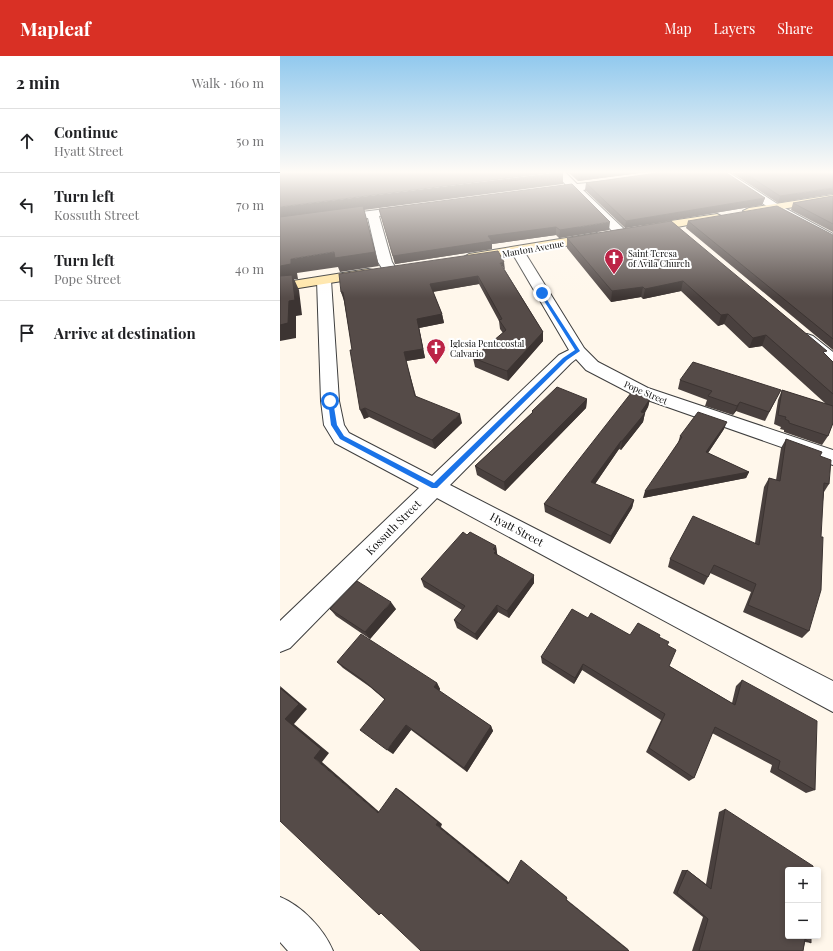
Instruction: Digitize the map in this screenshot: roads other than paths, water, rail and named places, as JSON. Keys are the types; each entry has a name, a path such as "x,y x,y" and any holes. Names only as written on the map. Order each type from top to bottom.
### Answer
{"main road":[{"name":"Manton Avenue","path":"457,260 736,214"},
{"path":"280,287 404,268"}],"street":[{"path":"280,226 373,214 386,262 390,270"},
{"path":"601,214 621,233"},
{"path":"788,214 833,239"},
{"path":"672,224 684,234"},
{"name":"Pope Street","path":"517,251 578,351 592,366 642,392 833,458"},
{"name":"Hyatt Street","path":"324,280 330,401 334,425 342,438 833,697"},
{"path":"797,331 833,361"},
{"name":"Kossuth Street","path":"280,639 434,486 565,359 578,351"},
{"path":"280,915 314,951"}],"place":[{"name":"Saint Teresa of Avila Church","path":"614,275"},
{"name":"Iglesia Pentecostal Calvario","path":"436,365"}]}
